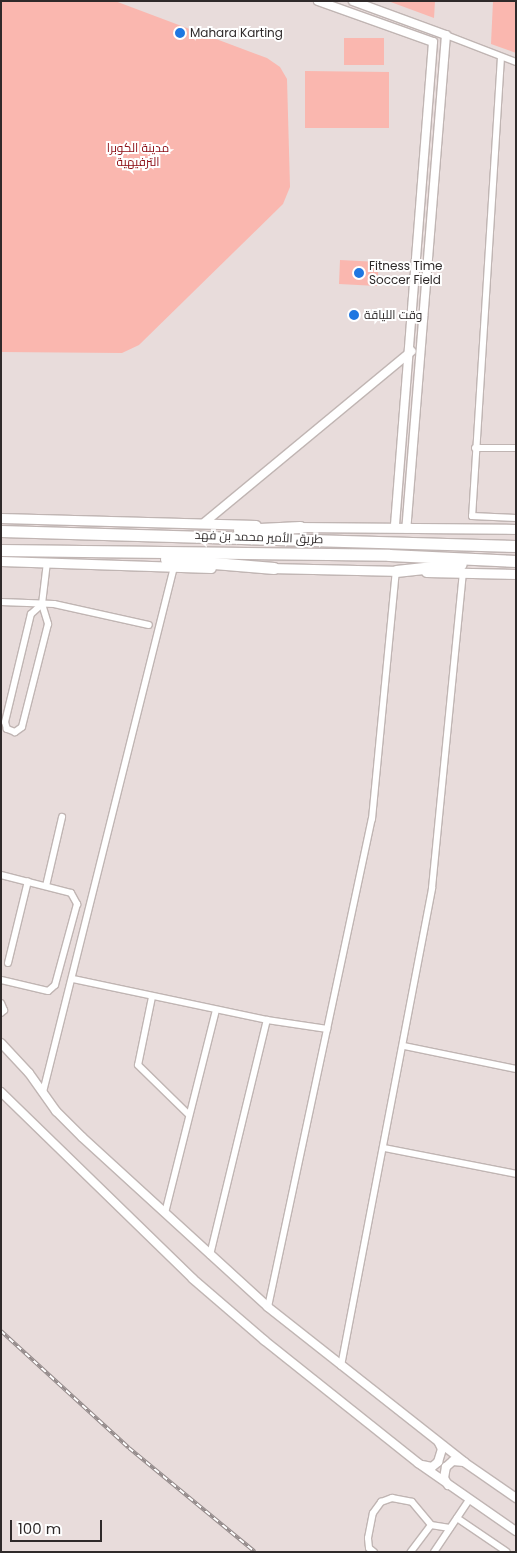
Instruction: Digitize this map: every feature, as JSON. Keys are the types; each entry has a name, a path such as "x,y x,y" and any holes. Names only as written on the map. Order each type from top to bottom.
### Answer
{"highway":[{"path":"106,533 300,527"},
{"name":"طريق الأمير محمد بن فهد","path":"1,532 106,533 516,546"},
{"name":"طريق الأمير محمد بن فهد","path":"1,550 389,555 516,561"},
{"path":"67,551 274,568"},
{"path":"396,571 516,561"}],"main road":[{"path":"1,518 205,522 300,527 516,530"},
{"path":"1,561 174,568 274,568 516,574"}],"street":[{"path":"318,1 433,42 446,35"},
{"path":"357,15 357,3 516,62"},
{"path":"406,528 446,35"},
{"path":"396,528 433,42"},
{"path":"502,57 472,516 516,518"},
{"path":"205,522 410,352 420,347"},
{"path":"475,448 516,448"},
{"path":"42,604 31,614 5,722 7,730 15,732 22,727 48,624 42,604 47,562"},
{"path":"43,1092 73,979 174,568"},
{"path":"268,1307 372,819 396,571"},
{"path":"341,1366 404,1046 432,888 463,573"},
{"path":"1,602 42,604 148,626"},
{"path":"46,886 62,817"},
{"path":"1,875 71,893 77,904 55,985 48,991 1,980"},
{"path":"8,963 28,881"},
{"path":"73,979 216,1010 327,1029"},
{"path":"152,997 138,1066 189,1115"},
{"path":"1,1003 4,1010 1,1013"},
{"path":"166,1213 216,1010"},
{"path":"210,1255 267,1020"},
{"path":"1,1043 82,1137 268,1307 464,1462 516,1498"},
{"path":"404,1046 516,1069"},
{"path":"1,1092 193,1279 418,1464 516,1531"},
{"path":"384,1148 516,1174"},
{"path":"418,1464 428,1467 438,1462 442,1449 437,1440"},
{"path":"448,1485 444,1478 446,1467 453,1461 464,1462"},
{"path":"374,1552 369,1548 369,1528 381,1502 392,1498 412,1502 431,1525 450,1528"},
{"path":"434,1552 469,1500"},
{"path":"457,1518 507,1552"},
{"path":"410,1552 431,1525"}],"green space":[{"name":"مدينة الكوبرا الترفيهية","path":"1,1 115,1 267,58 280,67 287,79 290,187 283,204 139,345 122,353 1,352"},
{"path":"388,1 435,1 434,18"},
{"path":"493,1 516,1 516,53 491,44"},
{"path":"344,38 384,38 384,65 344,65"},
{"path":"305,71 389,72 389,128 305,128"},
{"name":"Fitness Time Soccer Field","path":"340,260 379,262 377,286 339,284"}],"railway":[{"path":"1,1331 129,1448 255,1552"}],"place":[{"name":"Mahara Karting","path":"180,33"},
{"name":"Fitness Time Soccer Field","path":"359,273"},
{"name":"وقت اللياقة","path":"354,315"}]}
